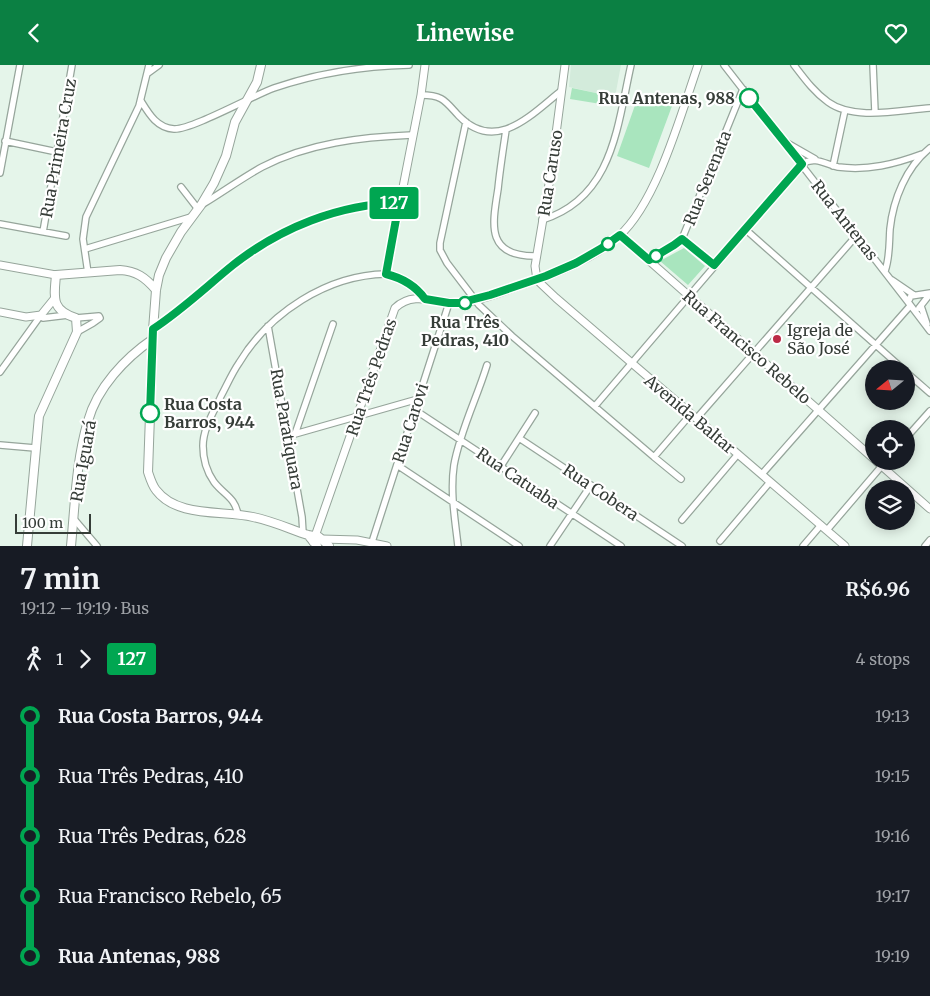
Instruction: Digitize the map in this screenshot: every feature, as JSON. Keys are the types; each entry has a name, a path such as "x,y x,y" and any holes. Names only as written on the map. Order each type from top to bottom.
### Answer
{"main road":[{"path":"261,65 257,82 235,122 221,169 166,258 156,289 148,464 152,485 166,499 186,508 253,517 305,534 317,542 329,546"},
{"path":"26,546 37,426 41,408 77,332 76,318 63,313 55,301 56,275 130,270 140,275 156,289"},
{"name":"Rua Iguará","path":"71,546 80,461 88,419 112,376 140,348 153,339"}],"street":[{"path":"0,173 4,139 20,65"},
{"name":"Rua Primeira Cruz","path":"43,232 72,65"},
{"path":"88,273 84,227 86,217 141,101 149,65"},
{"path":"148,73 159,65"},
{"path":"141,101 156,122 176,129 197,123 247,99 297,81 338,71 409,65"},
{"path":"386,274 421,95 425,65"},
{"name":"Rua Caruso","path":"537,280 535,266 551,172 565,65"},
{"path":"542,220 572,207 590,190 604,169 613,141 631,65"},
{"name":"Rua Três Pedras","path":"317,542 357,416 395,308 410,299 425,299 449,303 474,301 537,280 576,263 620,235 645,200 660,171 698,65"},
{"name":"Rua Antenas","path":"724,65 930,331"},
{"path":"794,65 829,103 845,110 857,113 930,108"},
{"path":"873,65 875,112"},
{"name":"Rua Serenata","path":"682,239 743,89"},
{"path":"421,95 442,98 466,122 486,131 506,130 519,124 561,91"},
{"path":"833,165 845,110"},
{"path":"466,122 440,243 443,257 474,301 512,336 681,479"},
{"path":"506,130 494,212 494,233 499,242 514,255 537,257"},
{"path":"181,187 199,207 263,167 300,152 352,139 412,135"},
{"path":"4,139 57,151"},
{"path":"783,141 815,159 851,168 880,167 897,163 922,154 930,148"},
{"path":"885,271 889,256 892,216 897,197 906,176 922,154"},
{"path":"595,406 802,164 815,159"},
{"path":"153,329 234,264 276,236 327,214 375,205 399,203"},
{"path":"85,249 191,217"},
{"path":"0,224 66,235"},
{"path":"745,229 893,360"},
{"name":"Rua Francisco Rebelo","path":"620,235 865,450"},
{"path":"654,457 754,352 857,235"},
{"path":"649,260 682,239 714,265"},
{"path":"0,265 56,275"},
{"path":"238,515 235,503 214,482 209,473 204,453 204,434 239,362 268,326 299,303 333,285 358,278 386,274 408,282 425,299"},
{"name":"Avenida Baltar","path":"537,280 556,299 845,546"},
{"name":"Rua Antenas","path":"892,280 916,295"},
{"path":"762,474 910,305 910,298 930,293"},
{"path":"910,305 918,309 930,293"},
{"path":"916,295 921,298 922,304"},
{"path":"0,372 30,330 55,301"},
{"path":"52,317 55,301"},
{"name":"Rua Carovi","path":"372,542 449,303"},
{"name":"Rua Antenas","path":"922,304 930,331"},
{"path":"0,312 26,317 68,315"},
{"path":"76,318 93,316 99,316 100,318 77,332"},
{"path":"26,317 30,330"},
{"path":"295,434 333,324"},
{"name":"Rua Paratiquara","path":"268,326 305,534"},
{"path":"458,546 453,502 454,464 487,365"},
{"path":"915,380 930,393"},
{"path":"288,436 418,399"},
{"name":"Rua Catuaba","path":"415,410 621,546"},
{"path":"915,428 930,411"},
{"path":"501,466 536,413"},
{"name":"Rua Cobera","path":"519,438 591,485 671,543 682,546"},
{"path":"0,445 35,449"},
{"path":"682,520 738,454"},
{"path":"397,465 519,546"},
{"path":"827,530 873,470"},
{"name":"Rua Francisco Rebelo","path":"888,470 930,509"},
{"path":"720,541 770,482"},
{"path":"550,546 591,485"},
{"path":"74,519 97,546"},
{"path":"803,546 820,525"},
{"path":"329,546 340,538"},
{"path":"317,542 340,538 387,546"},
{"path":"924,546 930,540"}],"shaded area":[{"path":"571,65 621,65 615,97 569,87"}],"green space":[{"path":"572,88 615,97 613,106 570,99"},
{"path":"639,94 672,106 649,168 617,156"},
{"path":"684,248 705,266 688,285 660,261"}],"bus line":[{"name":"127","path":"150,413 153,329 257,247 294,227 327,214 375,205 399,203 386,274 408,282 425,299 449,303 468,302 546,276 589,256 620,235 649,260 682,239 714,265 802,164 749,98"}],"place":[{"name":"Rua Antenas, 988","path":"749,98"},
{"name":"Rua Três Pedras, 410","path":"465,303"},
{"name":"Igreja de São José","path":"777,339"},
{"name":"Rua Costa Barros, 944","path":"150,413"}]}
